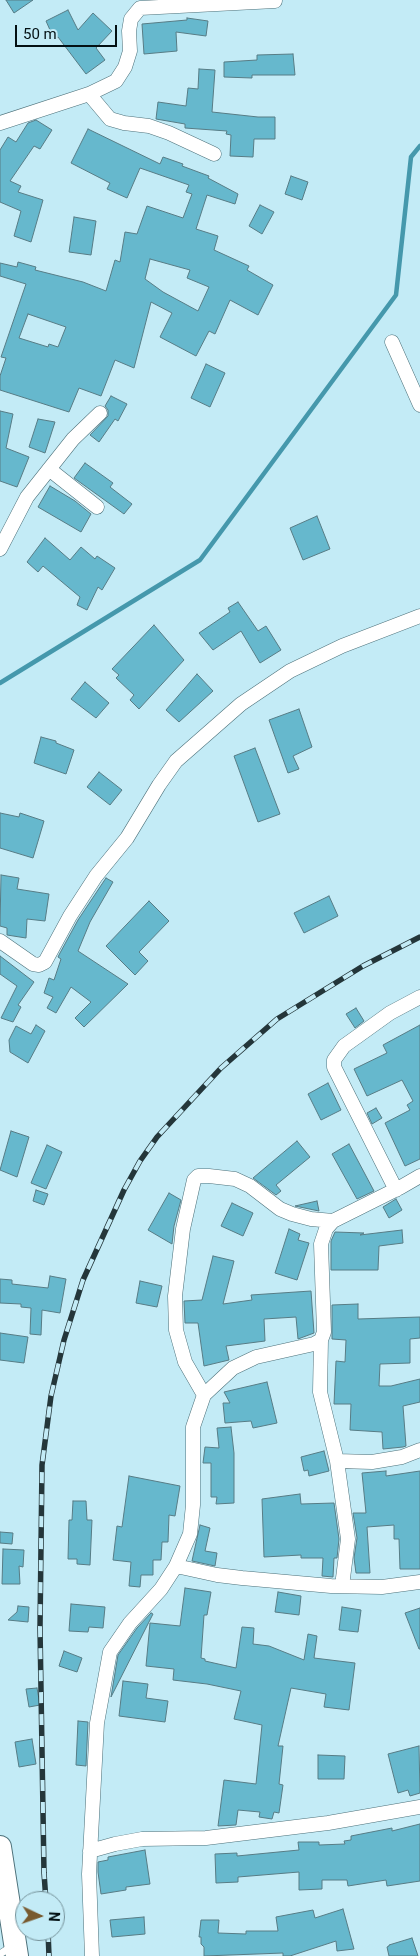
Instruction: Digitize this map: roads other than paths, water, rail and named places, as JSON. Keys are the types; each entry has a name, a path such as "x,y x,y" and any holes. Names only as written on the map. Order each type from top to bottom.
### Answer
{"highway":[{"path":"0,1847 11,1951"}],"street":[{"path":"0,123 89,94 116,81 125,68 130,52 129,31 131,19 142,4 275,1"},
{"path":"89,94 110,119 149,126 214,154"},
{"path":"392,342 420,405"},
{"path":"0,549 27,496 73,439 100,413"},
{"path":"49,469 97,506"},
{"path":"0,942 33,964 39,965 45,962 70,916 96,876 127,838 176,761 240,704 290,671 342,646 420,616"},
{"path":"396,1190 334,1067 334,1060 344,1046 390,1014 420,997"},
{"path":"204,1395 184,1362 176,1330 175,1296 183,1229 194,1180 198,1176 235,1179 250,1186 271,1203 286,1211 311,1219 333,1221"},
{"path":"342,1586 348,1539 337,1461 320,1392 321,1340 324,1332 321,1244 326,1230 333,1221 420,1176"},
{"path":"92,1956 89,1874 97,1723 110,1652 130,1623 161,1589 176,1566 190,1534 193,1505 193,1426 204,1395 233,1368 256,1357 314,1344 321,1340"},
{"path":"337,1461 372,1462 402,1457 420,1450"},
{"path":"176,1566 242,1578 342,1586 382,1587 420,1582"},
{"path":"90,1851 142,1839 206,1838 328,1823 420,1807"}],"waterway":[{"path":"0,683 200,560 396,295 411,157 420,146"}],"railway":[{"path":"45,1891 40,1628 42,1465 51,1396 64,1340 83,1280 124,1190 140,1161 157,1137 221,1068 277,1019 363,966 420,937"},
{"path":"48,1941 49,1956"}]}
